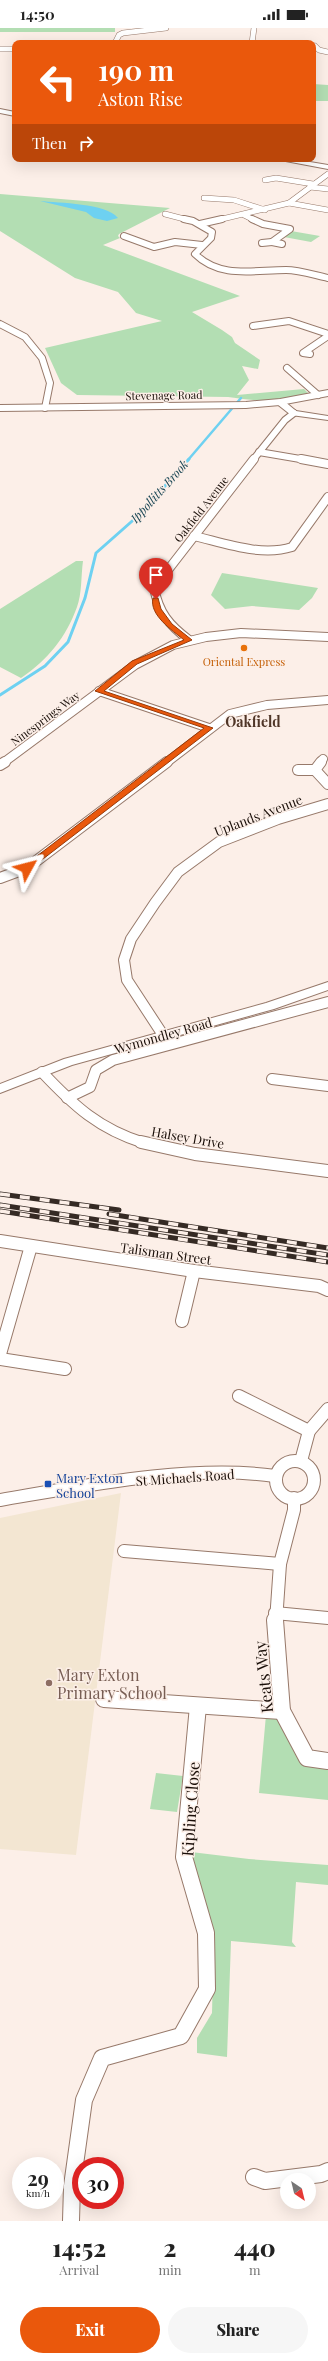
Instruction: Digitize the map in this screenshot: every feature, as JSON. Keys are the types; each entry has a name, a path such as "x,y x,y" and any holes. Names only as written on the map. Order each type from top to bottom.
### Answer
{"main road":[{"path":"0,111 12,113"},
{"path":"294,162 328,170"},
{"name":"Stevenage Road","path":"0,408 175,407 280,402 323,394"}],"street":[{"path":"116,40 119,35 123,33 166,28"},
{"path":"252,40 254,28"},
{"path":"316,47 319,50 328,52"},
{"path":"0,49 12,49"},
{"path":"200,224 266,210 289,203 328,170"},
{"path":"276,178 281,174"},
{"path":"265,180 276,178 328,189"},
{"path":"204,198 239,201 266,210"},
{"path":"289,203 328,210"},
{"path":"164,214 200,224 213,233 211,238 195,252 196,257 203,262 226,271 245,272 287,270 328,278"},
{"path":"244,215 263,224 293,227 272,242"},
{"path":"124,236 155,248 175,242 202,245"},
{"path":"262,243 272,242 282,244"},
{"path":"259,328 272,322 286,321 328,335"},
{"path":"0,324 25,337 42,358 50,383 45,408"},
{"path":"303,353 328,335"},
{"path":"296,351 310,354"},
{"path":"287,368 323,394"},
{"path":"280,402 294,413 328,418"},
{"name":"Oakfield Avenue","path":"189,640 170,625 158,610 154,588 284,420 294,413"},
{"path":"259,452 328,464"},
{"path":"194,536 271,551 287,549 292,547 328,497"},
{"name":"Ninesprings Way","path":"0,766 134,663 189,640 224,634 265,633 328,637"},
{"path":"99,691 209,728"},
{"path":"0,878 27,868 209,728 230,714 253,706 274,702 328,700"},
{"path":"315,770 323,759"},
{"path":"298,770 315,770 328,784"},
{"name":"Uplands Avenue","path":"163,1035 127,980 124,960 132,939 155,903 178,872 219,842 278,819 328,804"},
{"name":"Wymondley Road","path":"0,1089 68,1062 270,1006 328,986"},
{"name":"Wymondley Road","path":"67,1098 90,1087 96,1070 113,1060 328,1002"},
{"name":"Halsey Drive","path":"42,1072 82,1112 107,1128 125,1137 156,1148 328,1171"},
{"path":"272,1079 328,1086"},
{"name":"Talisman Street","path":"0,1241 194,1272 319,1286 328,1290"},
{"path":"0,1354 31,1246"},
{"path":"182,1321 194,1272"},
{"path":"0,1359 65,1369"},
{"path":"239,1396 309,1431"},
{"path":"301,1461 309,1431 328,1409"},
{"path":"301,1461 310,1464 318,1470 321,1476 322,1488 313,1495 294,1498 281,1492 276,1484 275,1476 279,1468 288,1463 301,1461"},
{"name":"St Michaels Road","path":"0,1500 83,1485 178,1475 256,1473 275,1476"},
{"name":"Keats Way","path":"294,1498 294,1510 280,1564 274,1612 282,1711 306,1758 328,1761"},
{"path":"124,1551 280,1564"},
{"path":"274,1612 328,1618"},
{"path":"104,1699 282,1711"},
{"name":"Kipling Close","path":"72,2221 72,2186 84,2100 102,2058 181,2036 207,1989 206,1933 184,1857 198,1706"},
{"path":"254,2177 265,2181 321,2174 328,2171"}],"shaded area":[{"name":"Mary Exton Primary School","path":"121,1493 76,1855 0,1849 0,1518"}],"green space":[{"path":"0,28 115,28 115,32 0,32"},
{"path":"316,84 328,85 328,101 316,101"},
{"path":"0,194 170,208 119,234 118,236 120,238 103,245 240,296 192,312 232,337 235,343 260,360 258,369 242,366 249,380 237,395 304,389 308,393 300,397 290,399 268,401 228,397 77,395 61,383 45,348 162,321 136,313 118,292 75,278 0,231"},
{"path":"291,231 320,236 311,242 284,237"},
{"path":"76,561 83,561 80,596 73,618 62,638 40,664 21,678 0,667 0,609"},
{"path":"222,573 318,588 312,598 299,610 252,606 225,609 211,595"},
{"path":"266,1715 275,1716 301,1763 328,1767 328,1800 259,1793"},
{"path":"156,1773 183,1776 177,1812 150,1809"},
{"path":"191,1852 249,1859 328,1865 328,1885 296,1882 292,1942 296,1947 231,1941 227,2057 197,2053 197,2038 212,2013 214,1932"}],"water":[{"path":"40,201 70,203 103,209 112,213 118,218 107,221 94,218 86,212"}],"waterway":[{"name":"Ippollitts Brook","path":"188,460 241,398"},
{"name":"Ippollitts Brook","path":"0,695 45,666 68,642 85,598 96,553 139,515 189,459"}],"railway":[{"path":"0,1194 119,1210"},
{"path":"0,1205 328,1255"},
{"path":"0,1211 328,1262"},
{"path":"109,1214 328,1248"}],"place":[{"name":"Oriental Express","path":"244,648"},
{"name":"Mary Exton School","path":"48,1484"},
{"name":"Mary Exton Primary School","path":"49,1683"}],"district":[{"name":"Oakfield","path":"253,721"}],"route":[{"path":"27,868 209,728 103,694 99,691 134,663 160,650 189,640 170,625 158,610 156,599"}]}
